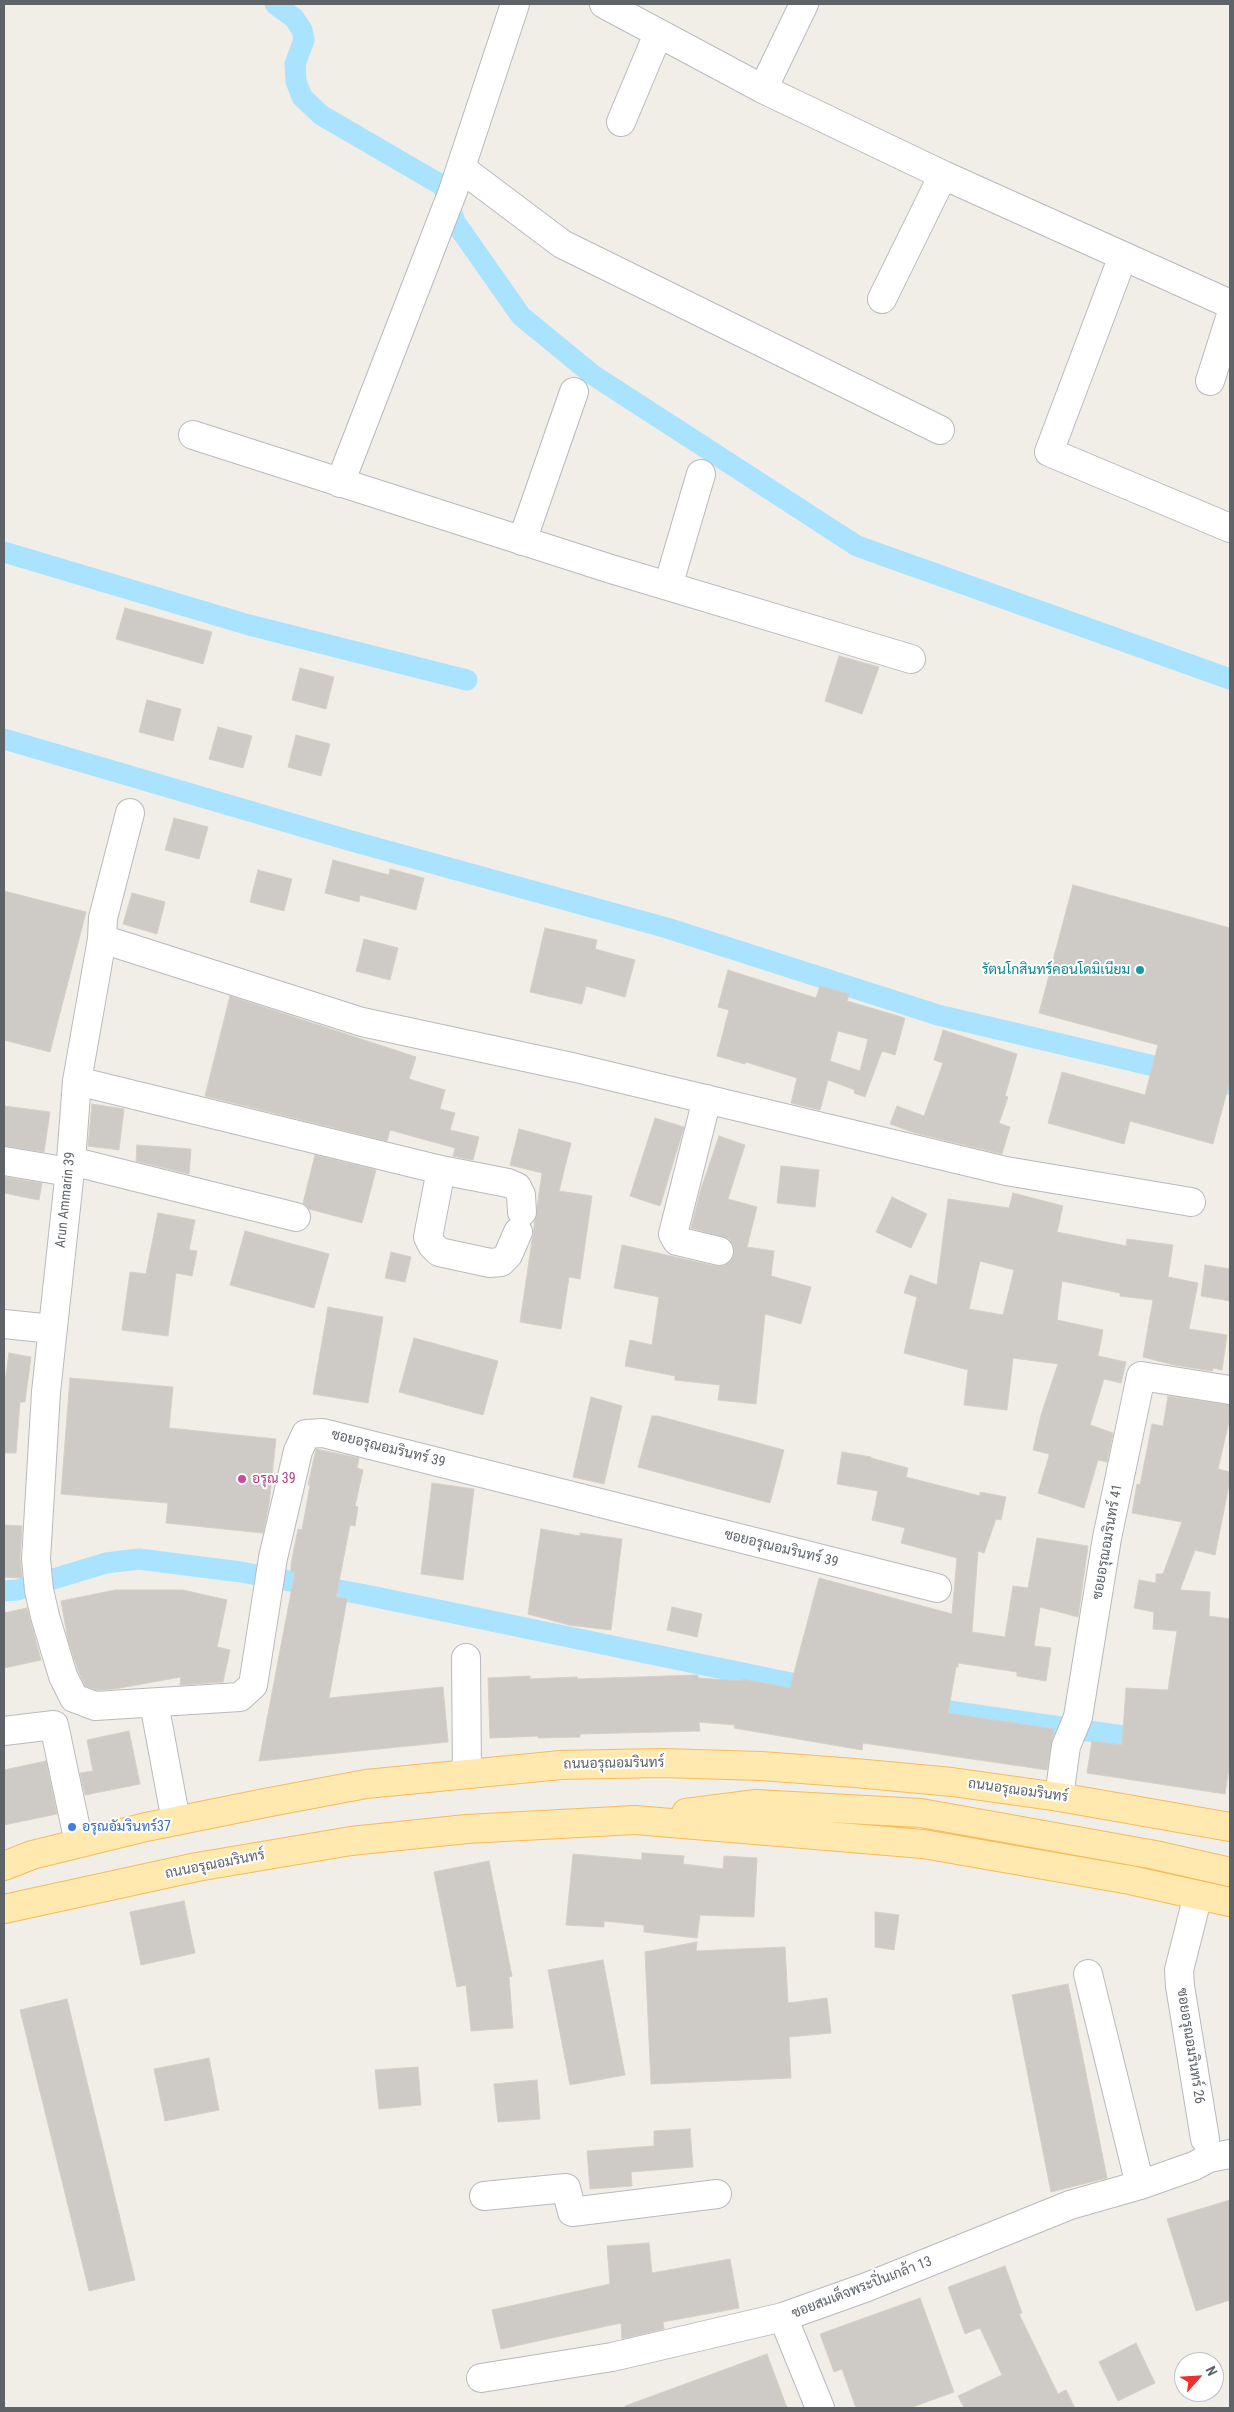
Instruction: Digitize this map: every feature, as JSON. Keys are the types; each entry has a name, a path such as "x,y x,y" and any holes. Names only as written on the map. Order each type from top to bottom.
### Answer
{"main road":[{"name":"ถนนอรุณอมรินทร์","path":"4,1866 32,1855 176,1821 366,1784 467,1772 570,1764 662,1763 761,1766 952,1782 1059,1797 1230,1827"},
{"path":"635,1820 756,1804 920,1813 1155,1855 1230,1872"},
{"name":"ถนนอรุณอมรินทร์","path":"4,1909 197,1867 351,1841 467,1829 635,1820 923,1844 1130,1880 1230,1902"},
{"path":"4,1860 32,1855"},
{"path":"4,1923 91,1890"}],"street":[{"path":"340,482 457,179 514,4"},
{"path":"604,4 763,89 943,175 1230,304"},
{"path":"763,89 804,4"},
{"path":"621,122 658,34"},
{"path":"882,299 943,175"},
{"path":"457,179 562,244 940,430"},
{"path":"1123,256 1049,452 1230,528"},
{"path":"1210,381 1230,318"},
{"path":"522,541 574,392"},
{"path":"193,435 522,541 911,659"},
{"path":"668,586 701,474"},
{"name":"Arun Ammarin 39","path":"130,813 103,918 102,939 77,1082 46,1392 36,1559 39,1590 63,1676 74,1698 95,1706 154,1703"},
{"path":"102,939 362,1022 707,1099 1006,1171 1191,1202"},
{"path":"77,1082 441,1170 508,1183 516,1187 521,1195 520,1222 508,1255 501,1262 490,1263 439,1252 432,1246 428,1237 441,1170"},
{"path":"707,1099 674,1234 677,1241 719,1251"},
{"path":"4,1161 70,1166 296,1217"},
{"path":"4,1324 52,1329"},
{"name":"ซอยอรุณอมรินทร์ 41","path":"1059,1797 1066,1746 1073,1727 1107,1538 1141,1376 1230,1390"},
{"name":"ซอยอรุณอมรินทร์ 39","path":"154,1703 240,1697 253,1685 273,1558 298,1451 306,1434 323,1433 937,1588"},
{"path":"466,1658 467,1772"},
{"path":"154,1703 176,1821"},
{"path":"4,1731 54,1725 79,1843"},
{"name":"ซอยอรุณอมรินทร์ 26","path":"1198,1895 1180,1970 1180,1986 1205,2139"},
{"path":"1088,1974 1140,2185"},
{"name":"ซอยสมเด็จพระปิ่นเกล้า 13","path":"481,2378 612,2358 783,2318 867,2287 1070,2206 1140,2185 1194,2166 1209,2158 1230,2154"},
{"path":"484,2196 566,2188 572,2212 717,2194"},
{"path":"783,2318 820,2408"}],"building":[{"path":"125,608 212,632 203,664 116,639"},
{"path":"839,656 879,667 862,714 825,701"},
{"path":"300,668 334,677 326,709 292,700"},
{"path":"147,700 181,709 173,741 139,732"},
{"path":"218,727 252,736 243,768 209,759"},
{"path":"296,735 330,744 321,776 288,767"},
{"path":"174,818 208,827 199,859 165,850"},
{"path":"333,860 389,875 390,869 424,878 416,910 360,895 359,902 325,893"},
{"path":"258,870 292,879 284,911 250,902"},
{"name":"รัตนโกสินทร์คอนโดมิเนียม","path":"1073,885 1230,928 1230,1080 1213,1144 1130,1121 1124,1144 1048,1123 1062,1072 1145,1095 1158,1045 1039,1013"},
{"path":"4,891 86,912 50,1052 4,1040"},
{"path":"132,893 165,902 157,934 123,924"},
{"path":"545,928 597,940 595,949 635,960 625,997 586,986 582,1004 530,992"},
{"path":"364,939 398,948 390,980 356,971"},
{"path":"728,970 816,998 820,986 849,994 847,1001 905,1018 895,1055 882,1051 865,1097 854,1093 855,1090 828,1080 820,1110 791,1103 797,1078 746,1062 745,1064 717,1056 729,1010 718,1007","holes":["838,1031 868,1039 860,1071 830,1061"]},
{"path":"230,996 416,1057 409,1079 445,1090 440,1109 455,1113 450,1130 479,1137 473,1160 453,1156 455,1148 390,1130 387,1141 205,1096"},
{"path":"943,1030 1017,1054 1005,1096 1008,1097 999,1123 1010,1127 1002,1154 915,1133 890,1124 897,1106 924,1116 943,1063 934,1060"},
{"path":"92,1104 124,1109 119,1150 88,1146"},
{"path":"4,1106 50,1112 44,1152 4,1146"},
{"path":"655,1118 684,1127 660,1206 630,1196"},
{"path":"519,1129 571,1143 559,1191 592,1196 580,1279 569,1277 561,1329 520,1322 542,1173 510,1165"},
{"path":"719,1136 745,1145 728,1199 757,1207 747,1247 774,1251 771,1276 811,1287 801,1324 765,1314 756,1404 718,1400 720,1385 675,1380 675,1376 625,1366 630,1340 652,1345 659,1297 614,1288 622,1245 715,1266 724,1266 731,1261 734,1247 729,1239 691,1228 700,1192"},
{"path":"137,1145 191,1149 189,1174 136,1161"},
{"path":"315,1155 376,1170 362,1223 309,1209 303,1203"},
{"path":"781,1166 819,1170 815,1207 777,1203"},
{"path":"4,1177 42,1183 39,1200 4,1193"},
{"path":"1013,1193 1063,1206 1057,1232 1126,1246 1127,1239 1173,1245 1168,1277 1198,1283 1189,1329 1227,1335 1222,1370 1213,1368 1212,1371 1174,1365 1143,1357 1153,1300 1120,1296 1120,1293 1062,1281 1057,1320 1103,1330 1098,1356 1126,1362 1121,1383 1104,1379 1090,1425 1113,1433 1107,1462 1098,1460 1084,1508 1038,1493 1049,1454 1033,1450 1041,1415 1058,1364 1013,1358 1007,1410 964,1405 968,1370 904,1353 917,1297 904,1293 910,1275 937,1285 948,1199 1009,1208","holes":["980,1261 1014,1270 1003,1315 969,1309"]},
{"path":"892,1197 927,1214 911,1248 876,1232"},
{"path":"158,1213 195,1220 189,1250 197,1251 192,1276 176,1273 168,1336 122,1330 130,1272 146,1274"},
{"path":"245,1231 329,1254 314,1308 230,1285"},
{"path":"391,1252 411,1257 405,1282 385,1278"},
{"path":"1205,1265 1230,1269 1230,1301 1201,1296"},
{"path":"328,1307 383,1317 368,1403 313,1394"},
{"path":"414,1338 498,1361 483,1415 399,1392"},
{"path":"9,1353 31,1357 25,1402 20,1402 16,1453 4,1453 4,1388"},
{"path":"70,1378 173,1387 169,1428 276,1439 269,1504 263,1533 166,1523 168,1503 61,1494"},
{"path":"1168,1396 1230,1405 1230,1417 1218,1469 1230,1472 1230,1480 1215,1555 1195,1550 1180,1590 1210,1592 1209,1616 1230,1619 1230,1762 1225,1794 1087,1773 1092,1741 1122,1745 1126,1688 1168,1690 1177,1631 1153,1629 1154,1612 1134,1608 1139,1580 1156,1583 1156,1574 1163,1574 1182,1522 1132,1513 1137,1484 1140,1485 1152,1424 1163,1426"},
{"path":"591,1397 622,1406 604,1484 573,1477"},
{"path":"652,1416 784,1450 770,1503 638,1467"},
{"path":"316,1449 359,1458 357,1468 363,1470 355,1506 358,1507 355,1526 350,1525 336,1597 347,1599 329,1698 443,1687 448,1742 259,1761 295,1572 291,1571 291,1564 298,1529 302,1530 310,1485 308,1485"},
{"path":"842,1452 871,1457 908,1468 906,1477 980,1496 980,1492 1006,1497 1001,1520 996,1519 984,1553 978,1551 972,1632 1005,1637 1013,1586 1028,1588 1037,1538 1088,1546 1078,1617 1040,1607 1034,1646 1051,1648 1046,1681 1017,1676 1017,1672 958,1663 958,1667 956,1667 948,1713 1054,1729 1047,1770 863,1743 862,1750 734,1728 735,1725 699,1722 700,1731 580,1734 580,1737 490,1738 488,1678 530,1676 530,1679 577,1677 577,1679 698,1675 698,1678 742,1681 742,1679 790,1688 819,1578 952,1614 957,1558 901,1543 905,1528 872,1520 878,1491 837,1484"},
{"path":"432,1483 474,1489 463,1580 421,1574"},
{"path":"4,1525 22,1526 20,1558 22,1578 4,1577"},
{"path":"541,1529 580,1536 580,1533 622,1539 611,1630 569,1625 528,1614"},
{"path":"115,1590 183,1590 227,1600 217,1647 230,1650 223,1682 180,1685 181,1677 114,1689 97,1690 85,1686 68,1640 61,1601"},
{"path":"672,1607 702,1614 697,1637 667,1630"},
{"path":"27,1608 41,1660 4,1668 4,1613"},
{"path":"129,1731 140,1784 85,1795 80,1773 93,1771 87,1740"},
{"path":"46,1761 57,1814 4,1825 4,1770"},
{"path":"642,1853 684,1856 683,1864 723,1869 724,1856 757,1858 754,1917 700,1915 697,1938 644,1932 644,1925 604,1921 604,1927 566,1925 573,1854 642,1860"},
{"path":"489,1861 512,1976 509,1977 513,2028 471,2031 466,1985 457,1987 434,1872"},
{"path":"184,1901 195,1953 141,1965 130,1912"},
{"path":"875,1912 899,1915 894,1950 875,1947"},
{"path":"697,1942 696,1951 785,1947 788,2003 827,1998 831,2033 789,2037 791,2078 651,2084 645,1952"},
{"path":"603,1960 625,2075 570,2085 548,1970"},
{"path":"1068,1984 1107,2178 1051,2192 1012,1995"},
{"path":"67,1999 135,2280 89,2291 20,2010"},
{"path":"209,2058 219,2110 165,2121 154,2069"},
{"path":"418,2067 421,2105 379,2109 375,2070"},
{"path":"537,2080 540,2119 498,2122 494,2084"},
{"path":"690,2129 693,2167 631,2172 632,2186 590,2189 587,2151 654,2146 654,2131"},
{"path":"1230,2200 1230,2300 1196,2311 1167,2219"},
{"path":"649,2243 652,2273 730,2259 739,2308 663,2322 664,2329 622,2339 621,2323 501,2349 492,2310 610,2284 607,2246"},
{"path":"1005,2266 1022,2313 1019,2314 1058,2394 1066,2390 1075,2408 964,2408 958,2396 1002,2375 980,2328 965,2334 948,2287"},
{"path":"920,2298 954,2392 910,2408 856,2408 842,2369 834,2372 820,2334"},
{"path":"1136,2343 1155,2383 1118,2401 1099,2362"},
{"path":"767,2354 787,2408 625,2408 625,2406"}],"waterway":[{"path":"275,4 294,18 302,30 304,40 295,64 296,81 302,97 321,115 443,186 455,222 521,316 593,375 857,546 1230,679"},
{"path":"4,552 249,625 467,680"},
{"path":"4,739 348,840 667,928 938,1015 1230,1084"},
{"path":"4,1591 17,1590 106,1563 139,1559 241,1572 366,1595 820,1689"},
{"path":"921,1707 1151,1740"}],"place":[{"name":"รัตนโกสินทร์คอนโดมิเนียม","path":"1140,970"},
{"name":"อรุณ 39","path":"242,1479"},
{"name":"อรุณอัมรินทร์37","path":"72,1827"}]}
